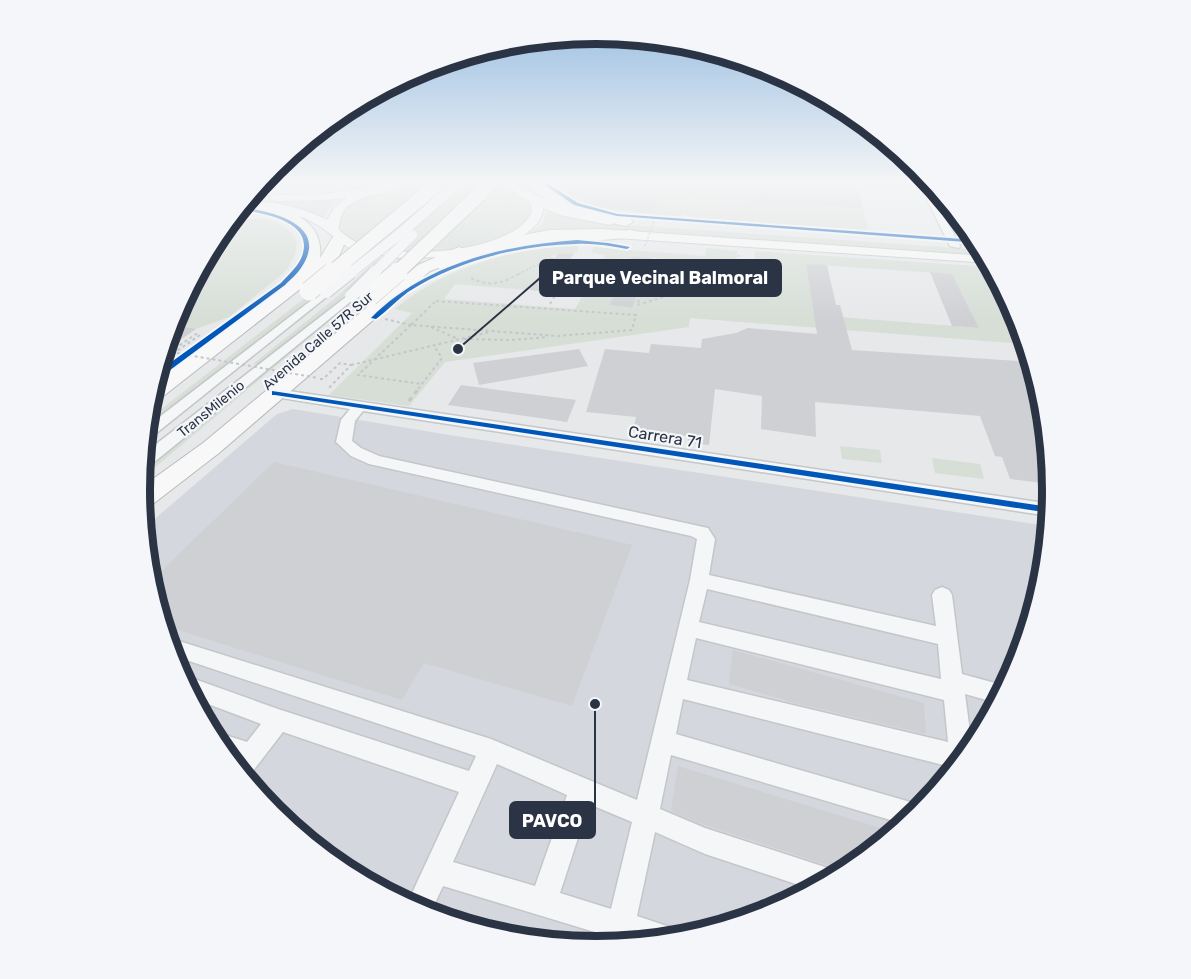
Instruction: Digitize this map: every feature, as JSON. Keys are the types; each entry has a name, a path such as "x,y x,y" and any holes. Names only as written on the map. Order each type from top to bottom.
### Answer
{"highway":[{"path":"306,229 309,231 314,247 310,265 310,289"},
{"path":"157,405 310,289 383,229"},
{"name":"Avenida Calle 57R Sur","path":"149,485 372,308 445,229"},
{"path":"401,286 448,265 498,250 605,229"},
{"path":"162,388 310,289 331,256 336,235"},
{"path":"149,494 188,466 401,286 431,264 459,252"}],"main road":[{"path":"327,229 354,246 375,252 401,255 459,252 498,243 593,229"},
{"path":"334,229 336,235"},
{"path":"498,243 523,229"},
{"path":"675,229 977,259"},
{"path":"698,229 969,247"}],"street":[{"name":"TransMilenio","path":"154,427 310,289 406,229"},
{"name":"TransMilenio","path":"150,458 372,308 432,229"},
{"path":"946,229 955,246"},
{"name":"Carrera 71","path":"275,393 1041,509"},
{"path":"359,406 348,420 344,442 356,452 375,460 702,533 706,539 699,580 621,926"},
{"path":"699,580 945,637"},
{"path":"942,595 945,637 960,745"},
{"path":"688,628 952,687 993,693"},
{"path":"179,648 491,750 705,841 816,877"},
{"path":"675,687 953,756"},
{"path":"197,690 278,720 476,786"},
{"path":"245,763 278,720"},
{"path":"663,741 904,812"},
{"path":"422,901 491,750"},
{"path":"543,902 582,788"},
{"path":"435,870 645,933"}],"path":[{"path":"645,246 651,229"},
{"path":"549,304 576,260 597,263 588,279 566,277"},
{"path":"471,278 485,283 505,282 514,279 530,266 546,264"},
{"path":"566,266 572,266"},
{"path":"651,269 738,275 648,301 637,304 651,269"},
{"path":"422,384 358,375 436,301 636,315 632,330 512,340 459,339 427,326"},
{"path":"372,308 411,325 558,336"},
{"path":"174,353 323,379 340,363 351,364 495,331"},
{"path":"170,358 200,335 196,334 172,351"},
{"path":"168,363 210,338"},
{"path":"404,407 442,358 434,345"},
{"path":"317,400 351,364"}],"shaded area":[{"path":"234,229 286,229 292,233 297,242 295,255 286,271 229,317 196,329 173,346 195,292 209,266"},
{"path":"341,229 515,229 489,241 464,247 408,252 381,249 360,243 343,233"},
{"path":"536,229 683,229 971,249 974,255 598,229 530,233"},
{"path":"820,229 868,229 869,232"},
{"path":"579,246 577,252 552,255 528,290 455,284 444,299 575,309 605,255 591,253 594,247 705,256 707,248 737,251 736,265 632,256 630,259 622,258 621,262 629,262 609,305 631,308 648,267 754,276 755,251 982,266 996,292 1017,343 690,318 689,327 445,362 409,406 329,395 412,313 395,309 414,295 455,272 498,257 521,252","holes":["806,264 952,274 979,328 814,315"]},
{"path":"363,253 368,254 154,424 156,413"},
{"path":"379,257 384,258 344,296 259,365 253,364 338,296"},
{"path":"398,259 403,259 150,472 150,467"},
{"path":"293,409 1040,525 1033,577 1008,660 996,687 966,737 931,784 911,805 890,825 843,860 793,890 766,902 683,927 625,935 596,936 566,935 508,927 452,912 398,890 372,876 324,843 301,825 260,784 225,737 195,687 173,633 165,605 158,577 150,523 277,414"},
{"path":"840,446 880,450 882,463 842,459"},
{"path":"932,458 980,464 984,479 935,473"}],"building":[{"path":"574,253 551,292 529,290 550,257 555,258 557,254"},
{"path":"632,256 652,258 632,308 609,305"},
{"path":"806,264 827,265 836,305 840,305 852,350 1022,361 1038,431 1042,483 1010,479 1002,457 995,456 980,416 815,402 816,437 761,429 762,396 715,389 709,445 688,443 688,436 633,431 636,417 586,412 605,349 649,353 651,344 701,348 702,339 736,333 748,328 817,334"},
{"path":"930,272 952,274 979,328 952,326"},
{"path":"180,326 196,329 174,344"},
{"path":"579,349 588,366 479,385 473,363"},
{"path":"461,385 576,400 567,422 448,405"},
{"path":"274,462 632,545 572,706 424,663 402,700 172,628 158,575"},
{"path":"733,650 924,703 926,734 799,704 729,684"},
{"path":"678,766 885,829 832,867 699,823 671,811"}],"cycle path":[{"path":"167,369 283,284 299,267 306,252 306,240 298,229"},
{"path":"800,229 965,241"},
{"path":"374,318 406,291 425,280 488,256 555,243 596,243 627,247"},
{"path":"275,393 1041,509"}],"place":[{"name":"Parque Vecinal Balmoral","path":"458,349"},
{"name":"PAVCO","path":"595,704"}]}
